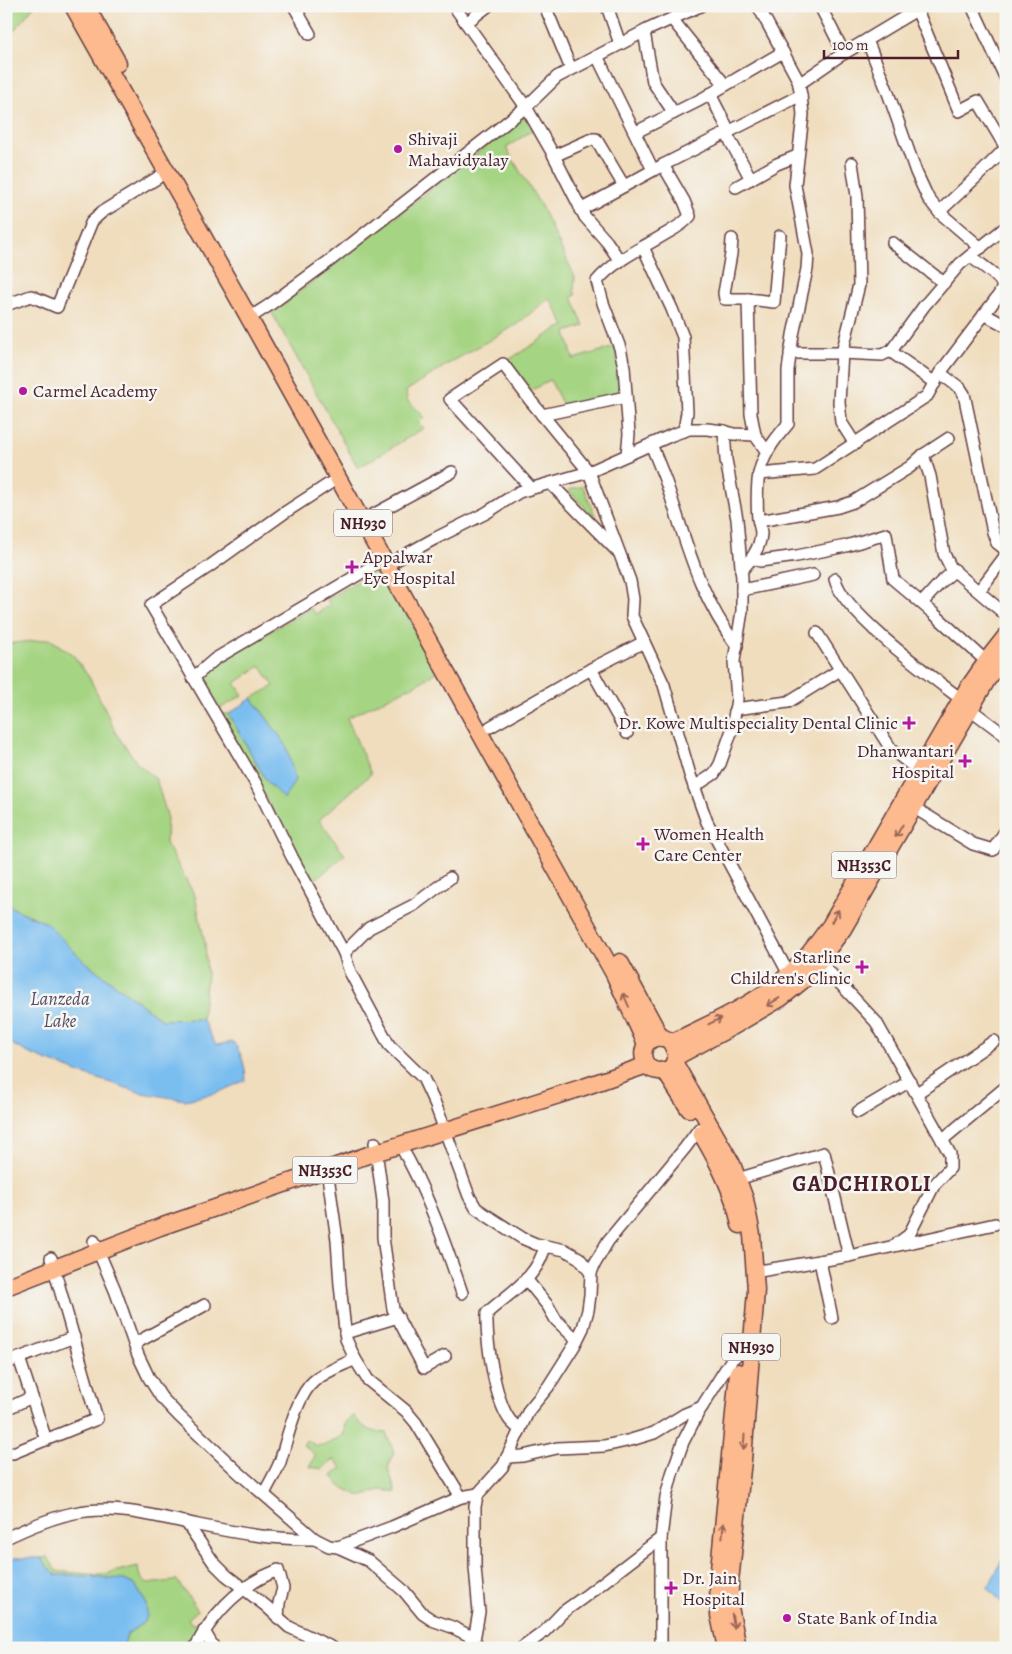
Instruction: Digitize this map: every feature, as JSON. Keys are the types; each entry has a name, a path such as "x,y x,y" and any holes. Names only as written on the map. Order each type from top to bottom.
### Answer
{"highway":[{"name":"NH930","path":"73,6 167,172 371,516 390,560 614,974 645,1055"},
{"name":"NH930","path":"86,6 253,315 338,478 390,560 490,727 669,1054 732,1164 732,1181 744,1249 746,1353 743,1460 730,1582 730,1607 738,1648"},
{"name":"NH353C","path":"669,1054 776,986 807,977 843,929 913,807 986,661 1006,636"},
{"name":"NH353C","path":"792,981 830,926 919,771 966,704 1006,654"},
{"path":"656,1038 669,1054 657,1071 645,1055 656,1038"},
{"name":"NH930","path":"669,1054 699,1129 745,1199 752,1235 756,1290 746,1353 718,1580 719,1616 726,1648"},
{"name":"NH353C","path":"6,1287 52,1263 183,1208 444,1126 581,1088 645,1055"},
{"name":"NH353C","path":"96,1246 327,1169 376,1148 400,1145 444,1126"},
{"name":"NH353C","path":"6,1275 52,1263"}],"street":[{"path":"294,6 310,34"},
{"path":"454,6 526,107 554,156 580,210 620,261"},
{"path":"466,22 488,6"},
{"path":"545,6 571,69"},
{"path":"607,6 620,44"},
{"path":"253,315 332,259 526,107 557,77 644,32 675,13 700,6"},
{"path":"742,571 752,558 761,534 759,521 759,474 767,452 788,424 788,370 790,353 807,269 808,254 795,185 803,115 800,89 758,6"},
{"path":"820,6 844,53"},
{"path":"972,6 1006,79"},
{"path":"580,210 727,132 800,89 844,53 920,8 959,110 978,101 1006,148 939,212"},
{"path":"675,13 725,85"},
{"path":"644,32 653,82 674,113"},
{"path":"867,40 916,172 928,198 939,212 981,248"},
{"path":"636,132 710,94 782,52"},
{"path":"597,56 636,132 658,168 684,200 690,216 686,221 620,261 597,281 620,348 624,367 629,434 627,454"},
{"path":"710,94 751,179"},
{"path":"554,156 592,139 596,139 624,186"},
{"path":"736,188 777,164 797,156"},
{"path":"852,163 857,196 858,285 842,353 839,402 841,422 855,444"},
{"path":"6,305 31,296 57,306 92,221 102,212 167,172"},
{"path":"790,353 882,355 891,351 960,264 1006,226"},
{"path":"732,239 724,293 726,299 774,302 780,236"},
{"path":"893,243 944,283"},
{"path":"643,247 683,337 687,412 684,431"},
{"path":"759,474 815,469 927,396 1003,287 996,277 970,256"},
{"path":"748,299 751,414 755,435 767,452"},
{"path":"984,314 1006,326"},
{"path":"891,351 938,378 960,388 964,394 992,532 997,543 1006,550"},
{"path":"531,488 450,398 503,364 589,472 630,581 632,616 664,685 694,787 707,822 792,981"},
{"path":"542,415 626,397"},
{"path":"193,678 215,659 390,560 486,513 519,492 589,472 627,454 689,429 707,429 733,434 755,435"},
{"path":"694,787 714,774 720,764 732,730 737,699 734,661 742,611 742,571 737,519 726,460 724,431"},
{"path":"759,521 838,507 853,502 910,467 923,455 949,438"},
{"path":"651,444 707,599 736,646"},
{"path":"923,455 930,476 944,554 951,568 1006,615"},
{"path":"371,516 452,472"},
{"path":"338,478 150,605 256,784 292,857 344,954 350,972 389,1045 423,1078 444,1126 469,1196 476,1208 522,1238 545,1246 565,1250 578,1258 591,1273"},
{"path":"551,484 620,554"},
{"path":"752,558 760,561 797,556 846,546 886,534 893,579 986,661"},
{"path":"979,591 1006,555"},
{"path":"922,603 955,570"},
{"path":"742,590 813,575"},
{"path":"835,578 837,587 844,598 878,632 1006,736"},
{"path":"817,633 891,748 919,771"},
{"path":"490,727 591,669 644,642"},
{"path":"591,669 627,734"},
{"path":"735,709 788,702 840,670"},
{"path":"913,807 974,844 993,850 1005,833"},
{"path":"344,954 369,928 414,905 450,878"},
{"path":"819,961 876,1022 950,1154 950,1168 934,1185 909,1235 895,1246"},
{"path":"917,1093 994,1041"},
{"path":"858,1112 910,1081"},
{"path":"942,1140 1006,1087"},
{"path":"96,1246 149,1378 179,1416 238,1472 315,1539 369,1561 404,1591 423,1614 432,1620 452,1627 476,1644 479,1612 475,1514 478,1494 503,1466 529,1410 548,1387 577,1340 588,1310 591,1273 608,1241 699,1129"},
{"path":"400,1145 415,1171 462,1293"},
{"path":"376,1148 382,1200 383,1237 393,1310 424,1368 445,1356"},
{"path":"732,1181 824,1153 849,1256"},
{"path":"327,1169 337,1240 346,1339 355,1359 368,1380 406,1411 416,1423 461,1497"},
{"path":"754,1272 849,1256 995,1224"},
{"path":"520,1430 509,1418 498,1390 486,1328 487,1313 516,1290 526,1279 543,1256 545,1246"},
{"path":"820,1261 832,1318"},
{"path":"13,1453 97,1419 52,1263"},
{"path":"526,1279 548,1306 556,1320 577,1340"},
{"path":"134,1344 205,1305"},
{"path":"345,1333 398,1317"},
{"path":"6,1363 74,1337"},
{"path":"661,1648 660,1538 672,1474 684,1442 702,1408 732,1359 746,1353"},
{"path":"19,1358 46,1440"},
{"path":"264,1494 279,1464 303,1394 313,1382 326,1373 355,1359"},
{"path":"6,1409 32,1397"},
{"path":"506,1458 557,1448 604,1446 631,1440 654,1433 685,1414 702,1408"},
{"path":"338,1547 392,1527 461,1497 478,1494"},
{"path":"6,1538 74,1513 123,1511 252,1536 295,1540 315,1539"},
{"path":"186,1522 214,1564 289,1627 332,1648"},
{"path":"522,1648 544,1632 563,1612 660,1538"},
{"path":"195,1648 208,1623 244,1588 278,1570 283,1588 278,1618"},
{"path":"204,1631 214,1648"}],"green space":[{"path":"6,6 34,6 12,33 6,37"},
{"path":"525,117 534,129 506,148 541,206 575,277 574,290 576,295 572,297 584,326 566,332 573,359 615,347 623,394 564,407 550,380 529,392 507,361 557,329 565,326 552,302 548,299 516,325 448,364 406,391 407,400 425,417 418,422 424,428 358,468 272,313"},
{"path":"583,486 597,520 568,490"},
{"path":"383,566 436,672 421,682 347,718 371,774 319,820 345,855 311,883 221,714 229,714 267,782 295,780 286,745 252,698 274,686 260,666 235,683 243,695 218,710 200,677 217,662 311,608 315,614 330,605 327,599"},
{"path":"50,639 73,655 89,677 115,732 138,764 156,779 167,815 166,843 195,896 205,943 207,975 202,1019 162,1020 84,961 46,923 6,905 6,644"},
{"path":"353,1415 367,1428 375,1432 386,1433 394,1452 388,1468 396,1492 380,1490 360,1496 340,1486 332,1476 342,1468 334,1459 322,1469 310,1467 315,1455 303,1445 306,1440 317,1446 330,1443 344,1434 345,1422"},
{"path":"48,1557 56,1571 100,1575 138,1566 139,1574 145,1582 155,1583 174,1581 176,1579 198,1610 188,1619 193,1625 203,1618 205,1621 196,1633 190,1648 123,1648 127,1634 143,1623 146,1603 135,1585 122,1579 55,1575 42,1558"}],"water":[{"path":"252,698 286,745 295,780 284,799 267,782 229,714"},
{"name":"Lanzeda Lake","path":"6,905 46,923 84,961 162,1020 202,1019 216,1045 233,1042 239,1050 245,1069 246,1080 217,1093 185,1100 142,1093 80,1073 30,1054 6,1041"},
{"path":"1006,1551 1006,1607 988,1588"},
{"path":"13,1558 42,1558 56,1575 122,1579 135,1585 146,1603 147,1616 143,1623 127,1634 123,1648 6,1648 6,1573"}],"waterway":[{"path":"997,1044 1004,1037 1006,1038"}],"place":[{"name":"Shivaji Mahavidyalay","path":"398,149"},
{"name":"Carmel Academy","path":"23,391"},
{"name":"Appalwar Eye Hospital","path":"352,567"},
{"name":"Dr. Kowe Multispeciality Dental Clinic","path":"909,723"},
{"name":"Dhanwantari Hospital","path":"965,761"},
{"name":"Women Health Care Center","path":"643,844"},
{"name":"Starline Children's Clinic","path":"862,967"},
{"name":"Dr. Jain Hospital","path":"671,1588"},
{"name":"State Bank of India","path":"787,1618"}],"district":[{"name":"GADCHIROLI","path":"862,1183"}]}
